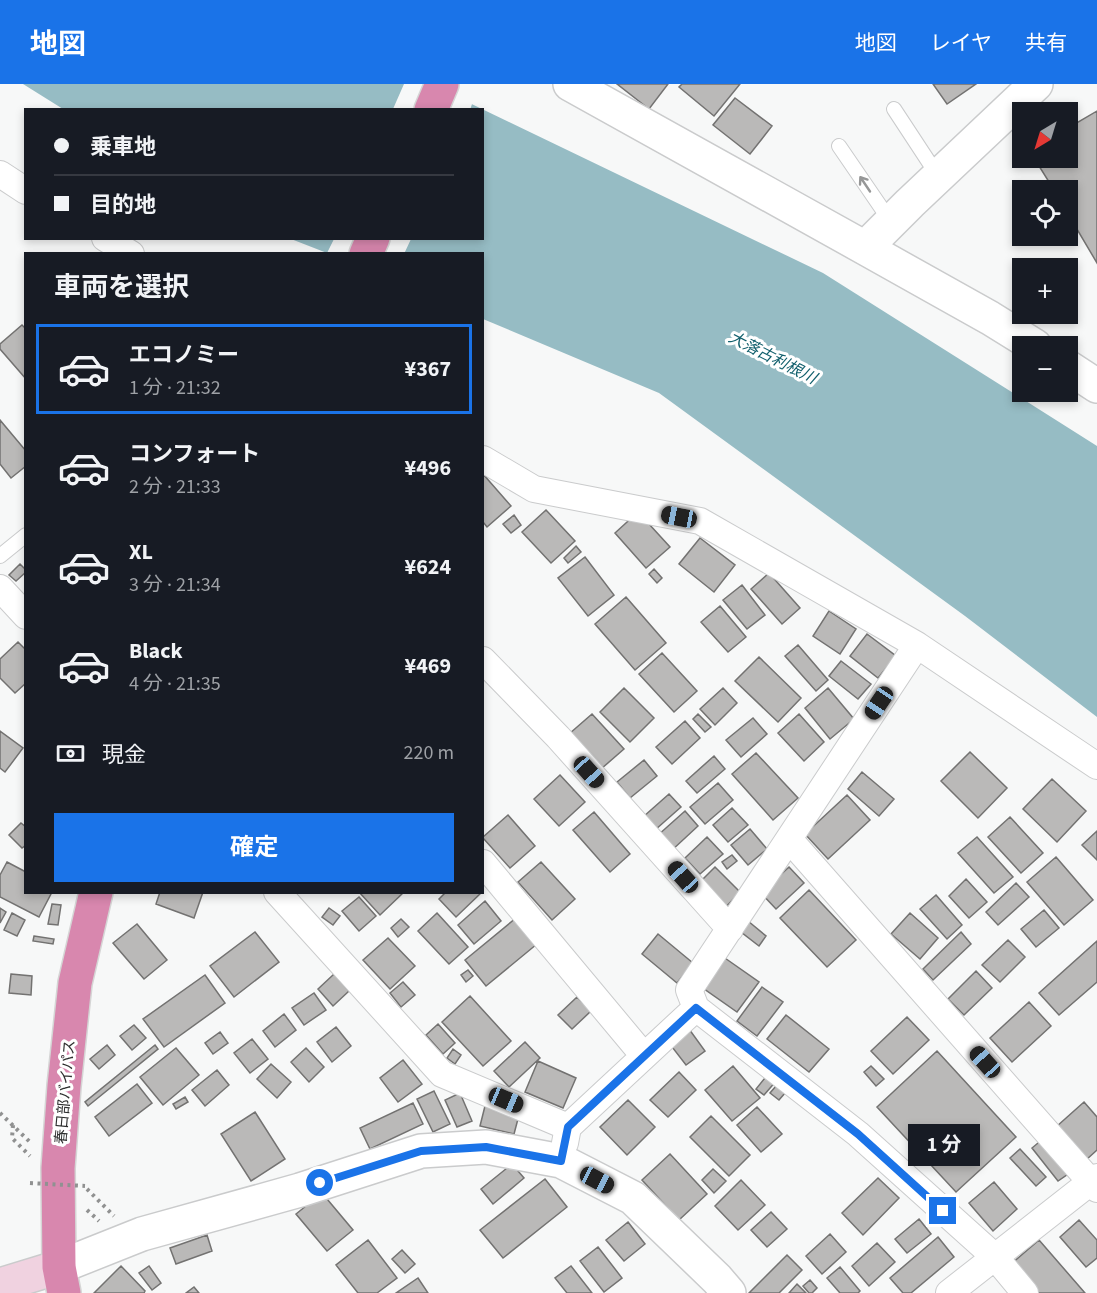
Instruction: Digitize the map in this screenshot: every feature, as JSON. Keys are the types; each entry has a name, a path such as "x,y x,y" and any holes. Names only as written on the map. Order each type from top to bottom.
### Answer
{"highway":[{"path":"432,108 442,84"},
{"name":"春日部バイパス","path":"61,1280 37,1173 64,1086 75,983 96,894"}],"main road":[{"path":"0,1285 61,1280"}],"street":[{"path":"570,84 1019,336"},
{"path":"865,248 1036,84"},
{"path":"0,174 24,190"},
{"path":"108,240 128,252"},
{"path":"1078,374 1097,386"},
{"path":"484,460 534,489 700,521 917,645 1097,766"},
{"path":"0,588 24,614"},
{"path":"917,645 689,990 696,1008 858,1134 995,1257 1025,1293"},
{"path":"484,661 558,737 730,929"},
{"path":"789,839 1095,1182 949,1293"},
{"path":"484,864 644,1056"},
{"path":"279,894 442,1074 568,1127"},
{"path":"561,1161 568,1127 696,1008"},
{"path":"61,1280 142,1234 300,1190 421,1151 486,1147 561,1161 633,1198 729,1293"}],"lane":[{"path":"894,109 938,177"},
{"path":"838,146 891,222"},
{"path":"0,556 24,537"}],"path":[{"path":"13,1125 12,1138 30,1157 37,1173"},
{"path":"37,1173 79,1172 80,1193"},
{"path":"37,1173 85,1186 118,1221 99,1221 80,1203"}],"water":[{"path":"23,84 430,84 480,108 61,108"},
{"name":"大落古利根川","path":"484,110 823,273 1012,392 1012,402 1027,402 1097,446 1097,717 965,616 659,393 484,319 484,252 324,252 294,240 484,240"}],"pier":[{"path":"404,84 437,84 473,101 471,108 393,108"},
{"path":"334,240 411,240 405,252 328,252"}],"building":[{"path":"617,84 668,84 649,109"},
{"path":"682,84 740,84 714,116 679,87"},
{"path":"933,84 976,84 947,104"},
{"path":"735,98 772,126 750,154 713,125"},
{"path":"1097,111 1097,263 1078,231 1078,180 1048,180 1040,168 1078,168 1078,122"},
{"path":"22,325 24,327 24,377 0,349 0,344"},
{"path":"0,420 24,449 24,468 11,478 0,464"},
{"path":"484,475 511,506 487,527 484,523"},
{"path":"546,510 575,541 551,563 522,532"},
{"path":"638,512 670,547 646,568 615,533"},
{"path":"514,515 521,525 511,533 503,524"},
{"path":"700,538 735,565 714,592 679,564"},
{"path":"576,546 581,552 568,563 564,558"},
{"path":"585,557 614,595 588,616 558,578"},
{"path":"20,564 24,568 24,574 16,581 9,575"},
{"path":"654,569 662,578 657,583 649,574"},
{"path":"769,573 800,608 782,624 751,589"},
{"path":"742,585 765,615 747,629 723,600"},
{"path":"626,597 666,643 635,670 595,624"},
{"path":"720,606 746,637 728,652 701,622"},
{"path":"829,611 856,629 840,654 813,636"},
{"path":"867,634 896,656 878,678 850,656"},
{"path":"18,642 24,648 24,685 15,693 0,678 0,659"},
{"path":"798,645 828,680 816,691 785,656"},
{"path":"662,653 697,691 674,712 639,674"},
{"path":"759,657 801,698 778,722 735,681"},
{"path":"841,661 871,684 858,699 829,676"},
{"path":"624,688 654,718 630,742 600,712"},
{"path":"723,688 737,703 715,725 700,709"},
{"path":"828,688 854,719 830,739 805,708"},
{"path":"592,714 624,749 601,769 569,734"},
{"path":"698,714 711,727 705,732 693,719"},
{"path":"799,714 824,742 804,761 778,733"},
{"path":"753,718 767,734 741,757 726,740"},
{"path":"685,721 700,738 672,764 656,747"},
{"path":"0,731 23,748 5,772 0,768"},
{"path":"970,752 1007,788 978,818 941,781"},
{"path":"756,753 798,798 773,820 732,774"},
{"path":"714,756 725,769 697,793 686,781"},
{"path":"644,760 657,776 630,798 617,782"},
{"path":"862,772 894,799 879,816 848,789"},
{"path":"560,775 585,802 559,826 534,799"},
{"path":"1052,779 1086,811 1057,842 1023,809"},
{"path":"718,783 733,800 705,824 690,807"},
{"path":"669,794 681,807 655,830 643,817"},
{"path":"847,795 870,820 828,859 805,834"},
{"path":"732,808 748,825 728,842 713,825"},
{"path":"685,811 698,826 670,852 657,836"},
{"path":"594,812 630,854 610,872 573,830"},
{"path":"508,815 535,846 510,868 484,839 484,836"},
{"path":"1010,817 1043,853 1021,873 988,837"},
{"path":"21,823 24,825 24,846 22,848 9,835"},
{"path":"750,829 767,849 748,865 731,845"},
{"path":"1097,831 1097,860 1082,845"},
{"path":"707,837 723,854 700,874 685,858"},
{"path":"977,837 1013,877 994,893 958,853"},
{"path":"732,855 737,861 727,869 722,862"},
{"path":"1056,857 1093,900 1064,925 1027,882"},
{"path":"7,862 24,871 24,894 51,894 39,917 0,897 0,875"},
{"path":"541,862 575,899 552,920 518,882"},
{"path":"715,867 740,892 721,912 696,886"},
{"path":"789,867 804,883 776,909 761,893"},
{"path":"966,879 987,902 969,918 949,896"},
{"path":"1016,883 1029,897 998,925 986,912"},
{"path":"809,890 856,940 827,967 780,918"},
{"path":"159,894 202,894 194,918 156,904"},
{"path":"361,894 402,894 380,915"},
{"path":"444,894 480,894 456,917 439,899"},
{"path":"936,895 962,925 947,939 920,909"},
{"path":"359,897 376,916 359,931 342,911"},
{"path":"485,901 501,921 474,944 458,925"},
{"path":"52,904 61,905 58,925 48,924"},
{"path":"0,908 6,912 0,923"},
{"path":"329,908 340,916 333,925 322,917"},
{"path":"1044,910 1059,928 1036,947 1021,929"},
{"path":"12,913 25,920 17,936 4,930"},
{"path":"437,913 468,947 449,964 418,931"},
{"path":"910,913 938,938 920,959 891,934"},
{"path":"516,918 537,944 486,986 465,960"},
{"path":"401,919 409,927 398,937 391,928"},
{"path":"748,921 766,936 759,946 741,932"},
{"path":"137,924 167,960 144,979 113,943"},
{"path":"255,932 279,962 234,997 210,966"},
{"path":"961,932 971,944 933,980 923,969"},
{"path":"658,934 693,963 677,983 642,954"},
{"path":"34,936 54,939 53,944 33,941"},
{"path":"388,938 415,966 390,989 363,960"},
{"path":"1008,940 1025,957 1000,982 982,965"},
{"path":"1097,941 1097,982 1059,1015 1039,993"},
{"path":"722,956 759,982 737,1012 700,986"},
{"path":"468,970 473,976 466,982 461,975"},
{"path":"976,971 992,988 964,1015 948,999"},
{"path":"11,974 32,976 31,995 9,993"},
{"path":"334,974 349,991 333,1006 318,989"},
{"path":"205,975 225,1003 164,1047 143,1019"},
{"path":"403,982 415,995 401,1007 390,993"},
{"path":"762,987 783,1002 757,1036 737,1021"},
{"path":"314,993 326,1010 304,1025 292,1008"},
{"path":"470,996 511,1041 483,1066 442,1022"},
{"path":"577,997 591,1011 572,1029 558,1015"},
{"path":"1029,1002 1051,1026 1012,1062 990,1038"},
{"path":"284,1014 296,1030 275,1047 263,1031"},
{"path":"786,1015 829,1049 809,1072 767,1039"},
{"path":"907,1017 929,1040 893,1074 871,1051"},
{"path":"438,1024 455,1043 443,1054 426,1035"},
{"path":"134,1025 146,1038 132,1050 120,1036"},
{"path":"336,1027 351,1046 332,1062 317,1042"},
{"path":"689,1029 705,1051 686,1065 669,1043"},
{"path":"220,1032 228,1043 213,1054 205,1043"},
{"path":"252,1039 268,1059 250,1073 234,1053"},
{"path":"525,1042 540,1058 509,1087 494,1071"},
{"path":"107,1045 115,1055 99,1069 90,1059"},
{"path":"155,1045 158,1049 88,1106 85,1102"},
{"path":"176,1048 199,1075 163,1105 140,1077"},
{"path":"306,1048 324,1067 309,1082 291,1062"},
{"path":"453,1049 461,1055 455,1064 447,1058"},
{"path":"937,1051 1016,1137 956,1192 877,1107"},
{"path":"403,1060 422,1084 398,1102 380,1078"},
{"path":"538,1061 576,1078 563,1108 525,1092"},
{"path":"271,1064 291,1082 277,1098 257,1079"},
{"path":"733,1066 760,1098 732,1121 705,1090"},
{"path":"871,1066 884,1079 876,1086 864,1072"},
{"path":"217,1070 229,1085 205,1106 192,1090"},
{"path":"679,1072 696,1090 668,1117 650,1100"},
{"path":"769,1073 777,1080 764,1095 756,1089"},
{"path":"137,1084 152,1103 109,1136 95,1117"},
{"path":"776,1086 785,1093 779,1100 770,1093"},
{"path":"434,1091 450,1124 433,1132 417,1099"},
{"path":"460,1093 472,1121 457,1127 445,1100"},
{"path":"185,1097 188,1102 176,1109 173,1104"},
{"path":"628,1100 655,1127 627,1155 600,1127"},
{"path":"1084,1102 1097,1117 1097,1150 1086,1160 1056,1127"},
{"path":"413,1103 423,1124 370,1149 360,1128"},
{"path":"485,1106 519,1115 514,1134 480,1126"},
{"path":"757,1107 782,1134 761,1152 737,1125"},
{"path":"255,1112 285,1159 251,1181 221,1134"},
{"path":"711,1116 750,1155 729,1176 690,1137"},
{"path":"1044,1138 1071,1172 1058,1181 1032,1148"},
{"path":"1020,1149 1046,1177 1036,1186 1010,1158"},
{"path":"670,1154 707,1194 679,1220 642,1180"},
{"path":"512,1164 524,1178 493,1204 481,1189"},
{"path":"713,1169 726,1181 714,1193 702,1180"},
{"path":"878,1178 899,1198 863,1235 842,1213"},
{"path":"545,1179 567,1207 503,1258 480,1230"},
{"path":"741,1180 765,1205 738,1230 715,1206"},
{"path":"994,1182 1017,1209 993,1231 969,1203"},
{"path":"322,1193 353,1230 327,1251 296,1214"},
{"path":"771,1212 787,1229 767,1247 751,1230"},
{"path":"919,1219 931,1234 907,1253 895,1239"},
{"path":"1079,1220 1097,1240 1097,1258 1086,1267 1060,1237"},
{"path":"628,1222 645,1244 624,1261 606,1240"},
{"path":"830,1234 846,1252 822,1274 806,1256"},
{"path":"207,1235 212,1251 176,1264 170,1248"},
{"path":"938,1237 954,1257 911,1293 903,1293 890,1278"},
{"path":"368,1240 397,1278 377,1293 358,1293 336,1265"},
{"path":"1039,1240 1085,1293 1035,1293 1010,1265"},
{"path":"877,1243 895,1262 869,1286 852,1266"},
{"path":"598,1247 622,1278 604,1292 580,1261"},
{"path":"402,1250 415,1264 405,1273 392,1259"},
{"path":"787,1255 802,1270 779,1293 749,1293"},
{"path":"121,1266 145,1291 144,1293 94,1293"},
{"path":"149,1266 161,1283 152,1290 139,1273"},
{"path":"571,1266 592,1293 567,1293 555,1278"},
{"path":"840,1267 860,1291 858,1293 840,1293 827,1278"},
{"path":"418,1278 428,1293 396,1293"},
{"path":"810,1280 817,1288 812,1293 809,1293 803,1286"},
{"path":"797,1284 806,1293 789,1293"},
{"path":"194,1287 199,1293 186,1293"}],"route":[{"path":"320,1183 421,1151 486,1147 561,1161 568,1127 696,1008 858,1134 943,1211"}]}
